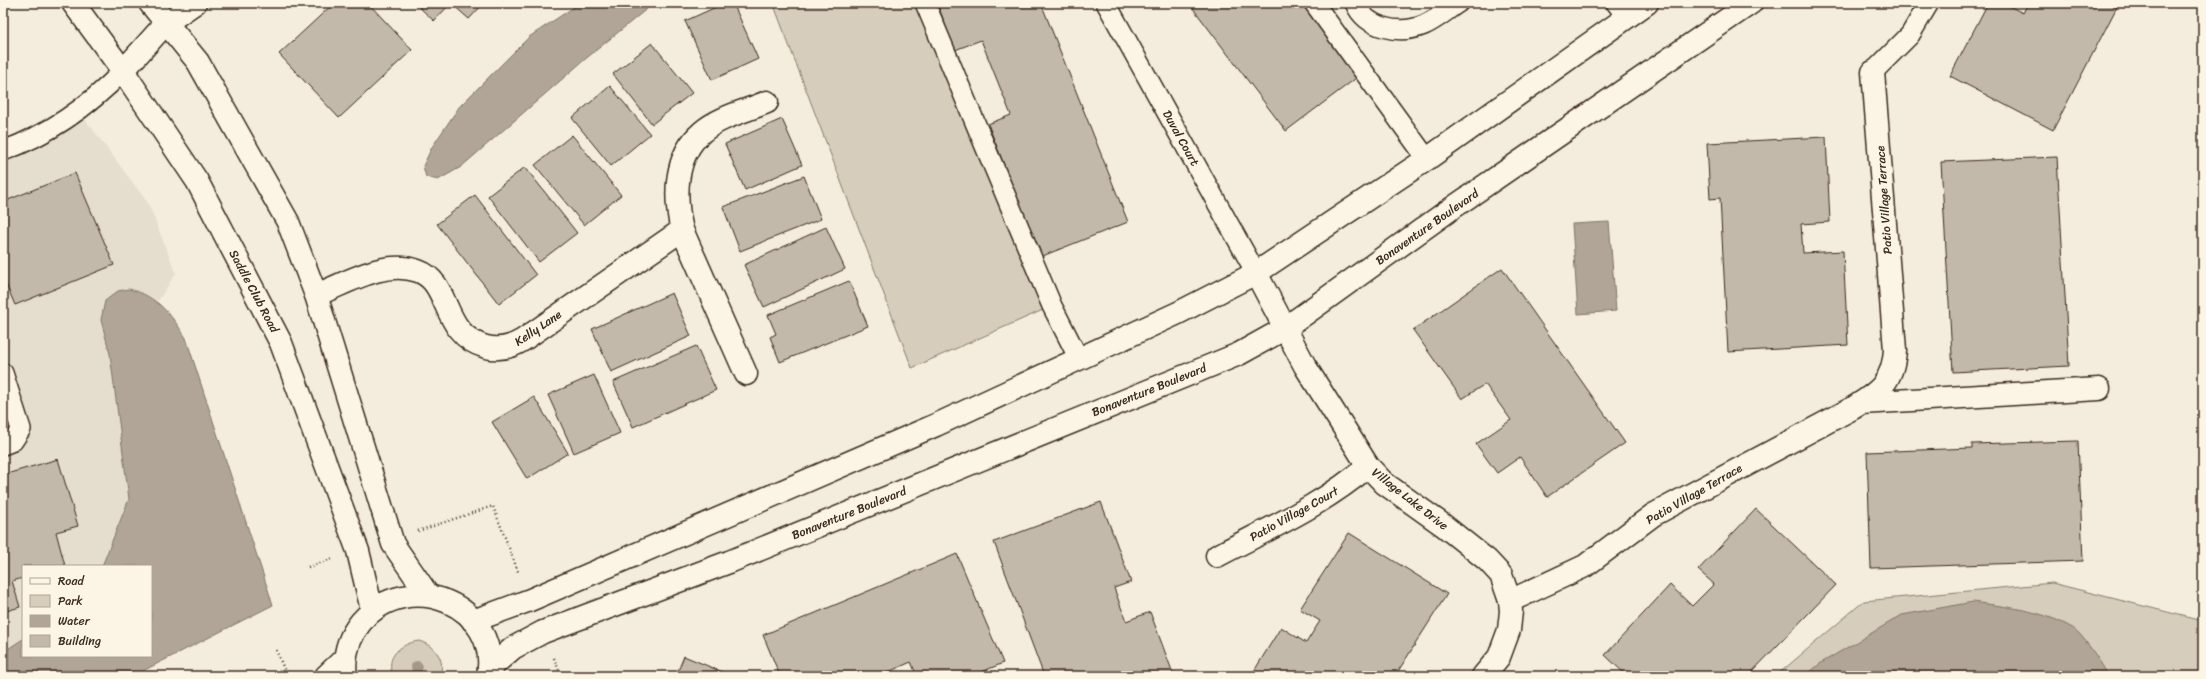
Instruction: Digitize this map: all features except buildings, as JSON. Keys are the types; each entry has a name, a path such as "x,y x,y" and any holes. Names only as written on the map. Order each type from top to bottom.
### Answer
{"street":[{"name":"Saddle Club Road","path":"73,3 123,71 197,182 281,343 358,551 372,610"},
{"path":"150,3 198,62 288,222 316,295 393,544 428,595"},
{"path":"123,71 166,23 195,3"},
{"path":"473,621 530,600 936,425 1178,313 1256,273 1427,159 1621,10 1647,3"},
{"name":"Bonaventure Boulevard","path":"488,673 513,648 543,632 729,562 1231,357 1284,329 1448,211 1751,3"},
{"name":"Patio Village Terrace","path":"1510,601 1585,566 1653,515 1861,403 1875,395 1885,384 1891,374 1895,350 1873,72"},
{"path":"746,374 682,230 678,213 678,180 681,165 694,140 703,131 720,121 767,102"},
{"name":"Kelly Lane","path":"316,295 373,272 390,268 411,269 423,274 432,282 456,327 468,338 490,348 508,347 524,340 682,230"},
{"name":"Village Lake Drive","path":"1256,273 1284,329 1368,466 1384,482 1443,525 1487,560 1501,576 1510,601 1511,611 1509,630 1499,657 1483,676"},
{"name":"Patio Village Terrace","path":"1861,403 2099,389"},
{"name":"Patio Village Court","path":"1217,556 1324,499 1347,484 1368,466"},
{"path":"326,676 345,668 355,629 372,610 384,602 406,595 428,595 445,600 461,609 473,621 483,636 488,652 488,673"}],"lane":[{"path":"925,3 1052,306 1079,359"},
{"name":"Duval Court","path":"1106,3 1256,273"},
{"path":"1314,3 1427,159"},
{"path":"1355,3 1358,10 1377,26 1395,30 1424,25 1458,3"},
{"name":"Patio Village Terrace","path":"1873,72 1910,35 1929,3"},
{"path":"3,151 47,132 72,117 103,91 123,71"},
{"path":"3,373 21,429 13,441 3,445"}],"path":[{"path":"414,532 493,506 530,600"},
{"path":"308,567 340,557"},
{"path":"276,650 287,676"}],"shaded area":[{"path":"79,111 148,203 176,273 158,301 140,292 101,320 110,354 129,499 102,565 22,565 22,640 3,652 3,151"}],"green space":[{"path":"773,3 925,3 1052,306 912,368"},
{"path":"2052,583 2203,621 2203,676 1776,676 1864,601"},
{"path":"419,641 430,646 438,654 442,664 440,676 393,676 391,662 396,652 406,644"}],"water":[{"path":"580,3 654,3 583,61 461,167 438,180 426,177 423,166 432,147 459,107 529,37"},
{"path":"1609,222 1616,311 1578,314 1572,224"},
{"path":"129,289 148,296 169,314 186,338 273,605 133,676 3,676 3,652 22,640 22,657 152,657 152,565 102,565 129,499 110,354 101,320 105,301 118,291"},
{"path":"1973,602 2037,613 2050,617 2074,629 2082,637 2108,676 1805,676 1821,663 1902,615"}]}
